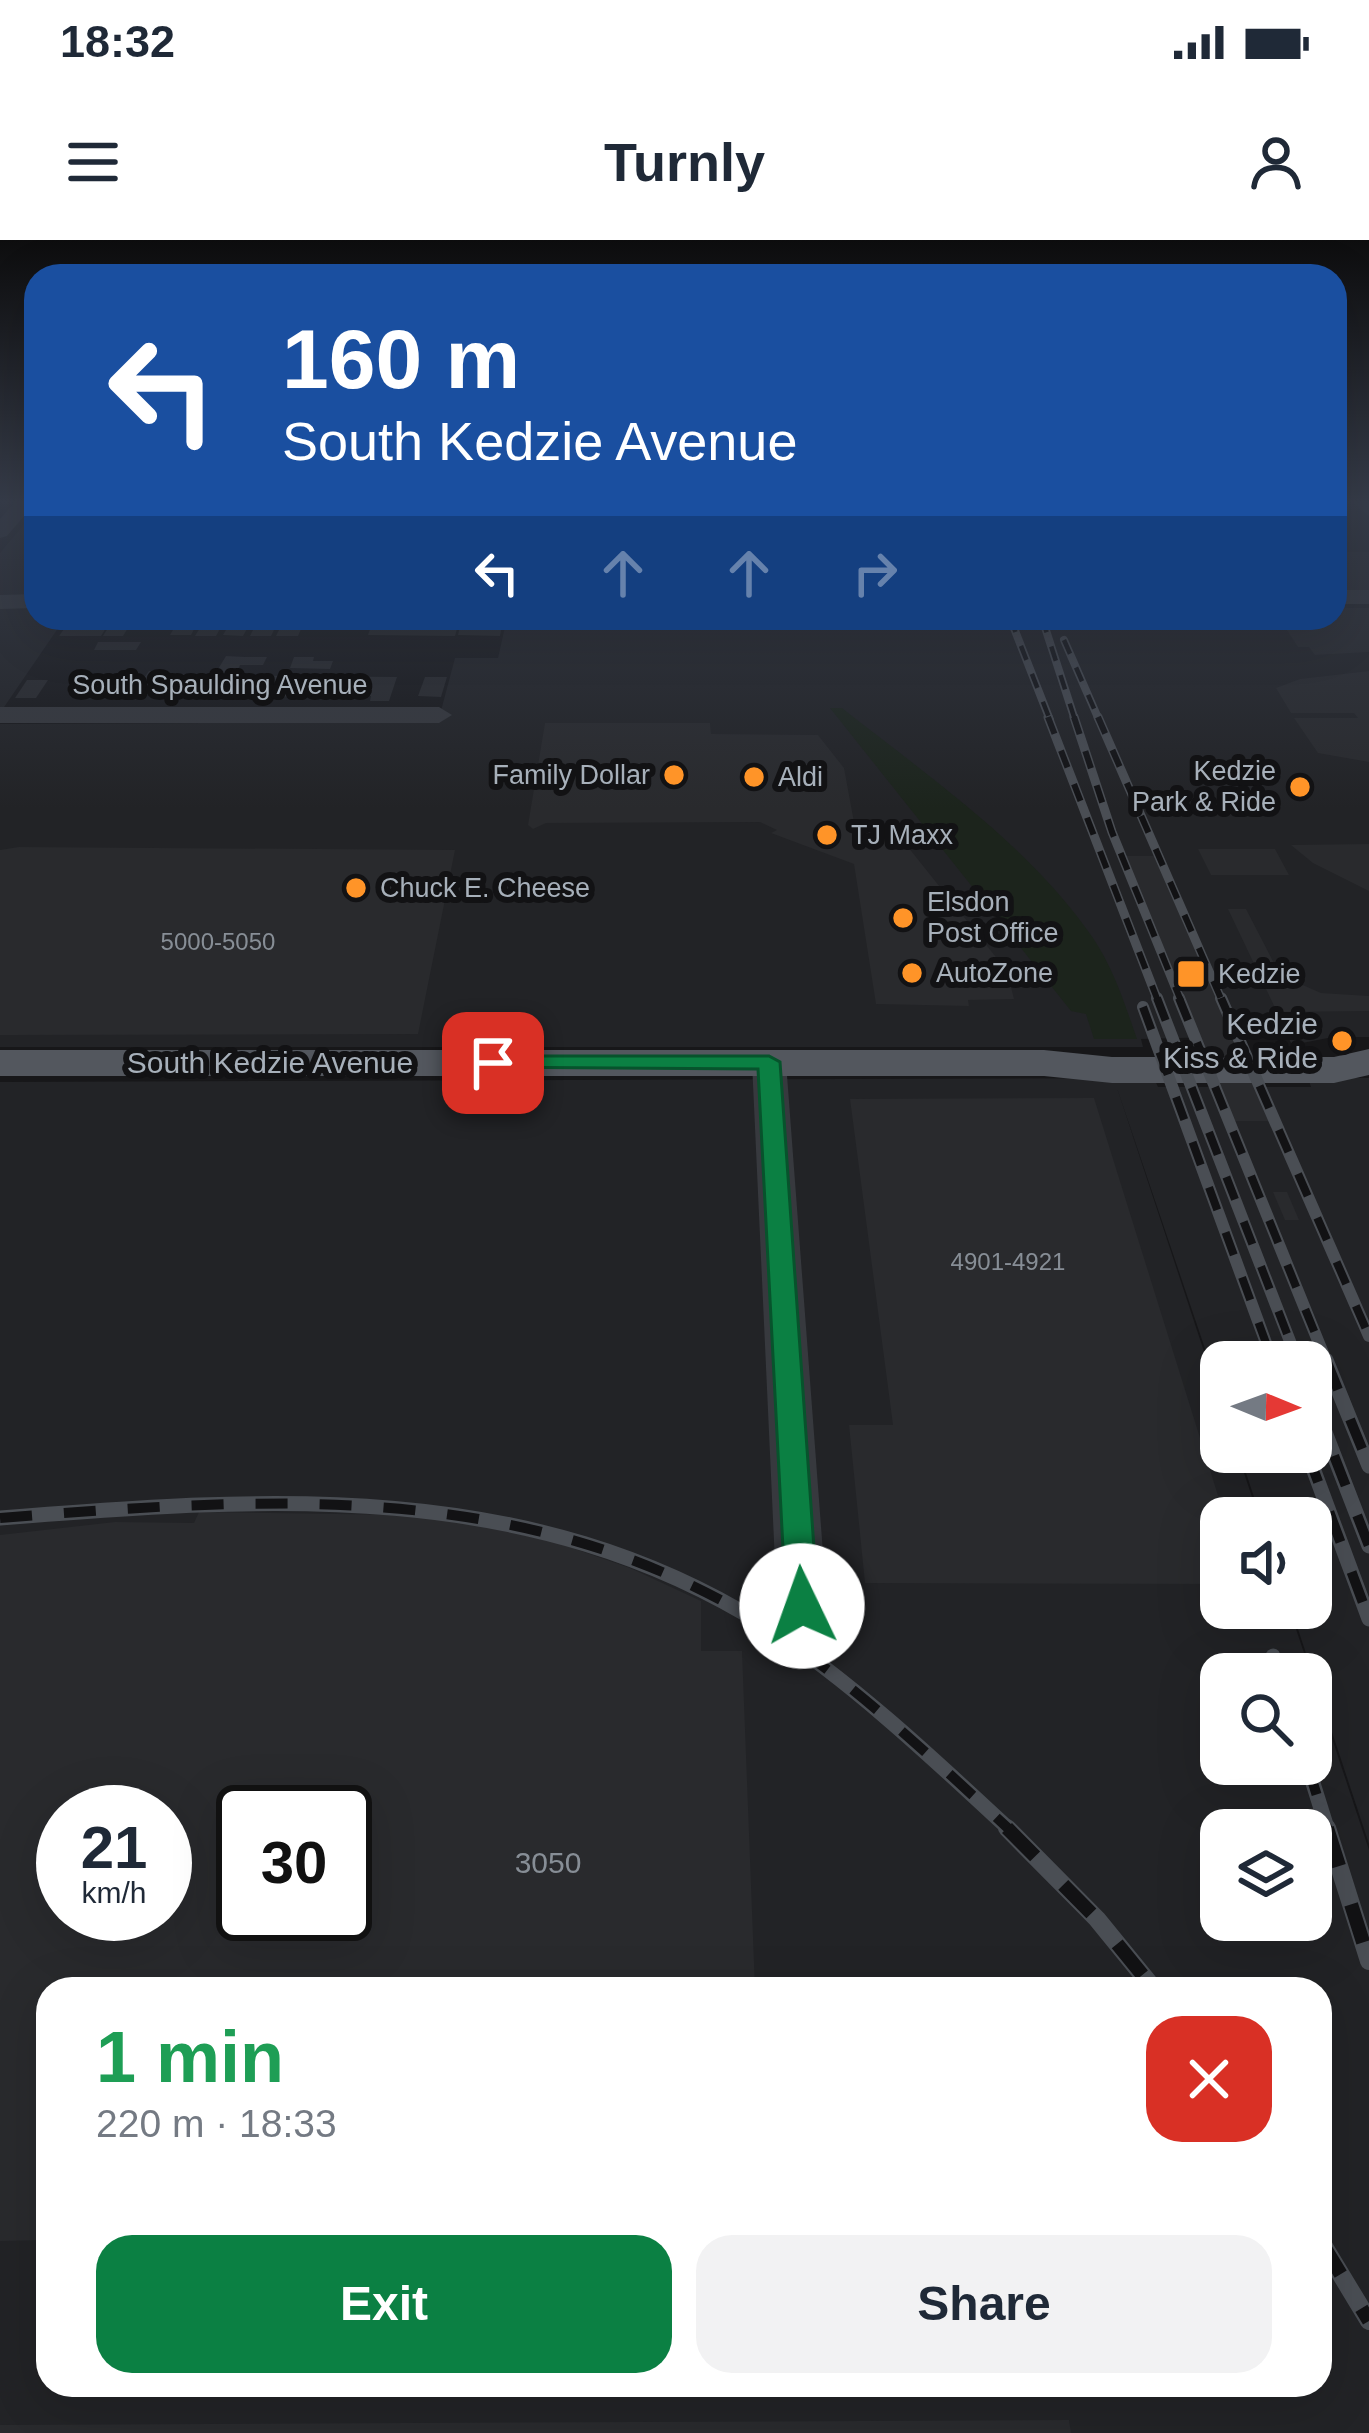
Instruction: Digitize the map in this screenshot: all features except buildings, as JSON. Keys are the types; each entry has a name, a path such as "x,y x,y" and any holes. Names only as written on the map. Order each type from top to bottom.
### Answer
{"main road":[{"name":"South Kedzie Avenue","path":"0,1063 1044,1063 1112,1070 1334,1070 1369,1062 1304,1053 1107,1054 1044,1063"}],"street":[{"name":"South Spaulding Avenue","path":"0,715 439,715"},
{"path":"769,1062 802,1606"}],"shaded area":[{"path":"1347,603 1369,603 1369,1037 1333,1037 1292,1045 1287,1035 1141,1039 1143,1047 0,1047 0,724 438,722 455,658 498,658 504,630 1347,630"},
{"path":"0,606 24,606 24,630 57,630 0,713"},
{"path":"830,708 842,708 943,787 1039,873 1093,938 1137,1039 1094,1039 1086,1014 1071,1011"},
{"path":"1154,1078 1158,1087 1311,1087 1308,1078 1369,1078 1369,1844 1332,1732 1332,1653 1306,1653 1298,1629 1332,1629 1332,1497 1254,1497 1246,1473 1332,1473 1332,1341 1202,1341 1117,1088 1201,1341 1200,1473 1244,1473 1252,1497 1200,1497 1200,1629 1296,1629 1304,1653 1200,1653 1200,1785 1332,1785 1332,1738 1369,1850 1369,2433 0,2433 0,1082"}],"railway":[{"path":"1015,630 1050,720"},
{"path":"1046,630 1075,720"},
{"path":"1064,640 1099,720"},
{"path":"1048,717 1158,1001"},
{"path":"1074,717 1112,832 1181,1001"},
{"path":"1098,717 1222,1001"},
{"path":"1157,998 1290,1341"},
{"path":"1179,998 1318,1341"},
{"path":"1221,998 1369,1336"},
{"path":"1143,1007 1265,1341"},
{"path":"1332,1375 1369,1466"},
{"path":"1332,1450 1369,1546"},
{"path":"1315,1473 1369,1619"},
{"path":"0,1518 199,1505 395,1508 490,1521 584,1544 677,1578 767,1627 861,1697 1011,1831"},
{"path":"1314,1785 1321,1809"},
{"path":"1007,1828 1097,1919 1144,1977"},
{"path":"1332,1844 1369,1961"},
{"path":"1332,2260 1369,2321"}],"place":[{"name":"Family Dollar","path":"674,775"},
{"name":"Aldi","path":"754,777"},
{"name":"Kedzie Park & Ride","path":"1300,787"},
{"name":"TJ Maxx","path":"827,835"},
{"name":"Chuck E. Cheese","path":"356,888"},
{"name":"Elsdon Post Office","path":"903,918"},
{"name":"AutoZone","path":"912,973"},
{"name":"Kedzie","path":"1191,974"},
{"name":"Kedzie Kiss & Ride","path":"1342,1041"}],"route":[{"path":"493,1063 769,1062 802,1606"}]}
